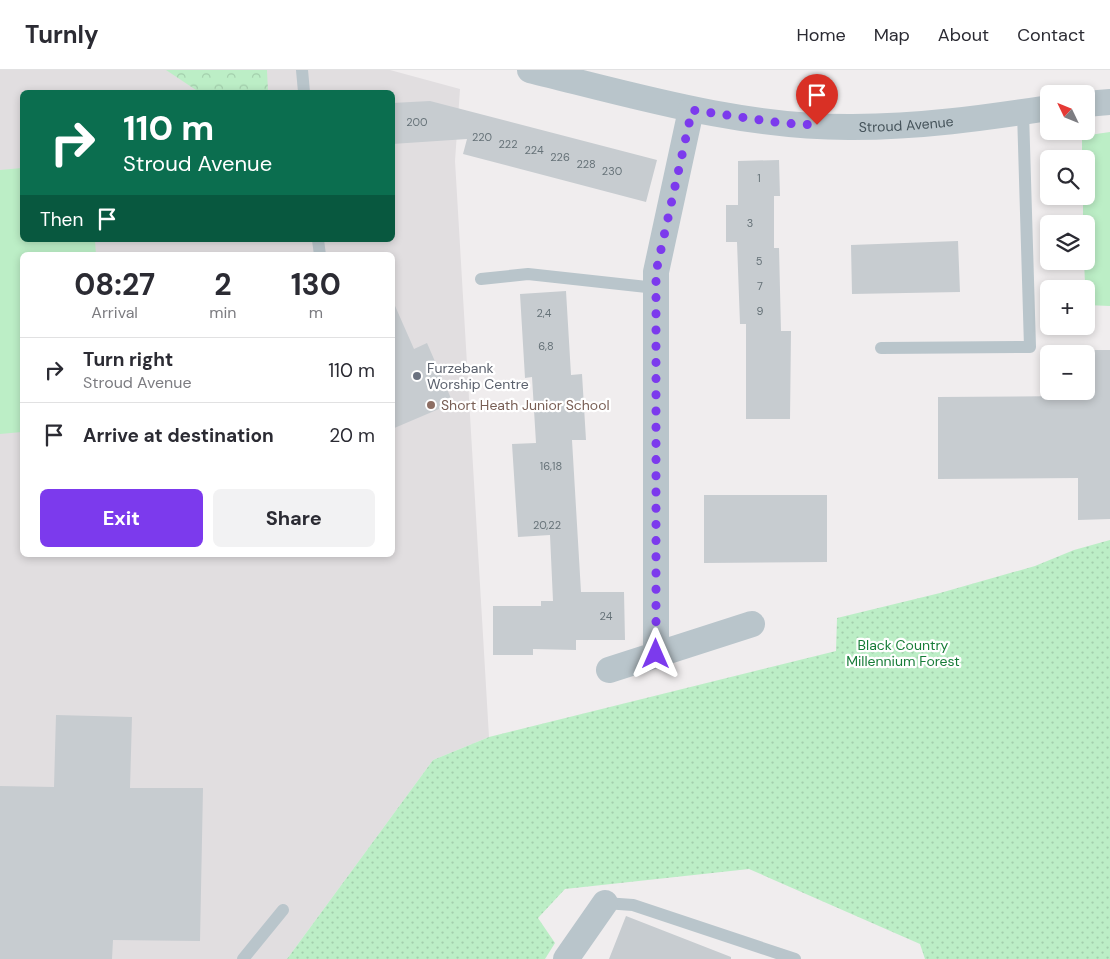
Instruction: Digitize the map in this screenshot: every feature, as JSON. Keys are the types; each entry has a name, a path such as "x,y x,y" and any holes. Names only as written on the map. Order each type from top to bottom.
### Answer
{"street":[{"name":"Stroud Avenue","path":"530,70 566,74 692,110 781,123 852,127 930,124 1040,109"},
{"path":"1095,103 1110,102"},
{"path":"656,654 656,272 662,236 692,110"},
{"path":"609,670 752,624"},
{"path":"566,959 605,903"}],"lane":[{"path":"302,70 304,90"},
{"path":"880,348 1030,347 1023,112"},
{"path":"481,279 528,274 656,288"},
{"path":"605,903 633,905 795,959"},
{"path":"243,959 283,910"}],"shaded area":[{"name":"Short Heath Junior School","path":"0,70 390,70 460,89 455,161 489,737 433,760 287,959 0,959"}],"green space":[{"path":"166,70 267,70 268,90 196,90"},
{"path":"1110,132 1110,306 1095,305 1095,280 1085,280 1084,270 1095,270 1095,215 1083,215 1083,205 1095,205 1095,150 1082,150 1082,140 1095,140 1095,134"},
{"path":"20,168 20,242 95,242 96,252 20,252 20,432 0,434 0,170"},
{"name":"Black Country Millennium Forest","path":"1110,540 1110,959 925,959 920,944 749,869 565,889 538,918 555,943 545,959 287,959 433,760 489,737 836,651 837,618 940,593 1035,566 1074,550"}],"building":[{"path":"430,101 657,160 646,202 463,154 467,139 395,144 395,103"},
{"path":"779,160 780,196 774,196 774,248 779,248 781,331 791,331 790,419 746,419 746,324 740,324 737,242 726,242 726,205 738,205 738,161"},
{"path":"958,241 960,292 852,294 851,245"},
{"path":"566,291 571,375 582,374 586,440 572,440 581,592 624,592 625,640 576,640 576,650 533,649 533,655 493,655 493,606 541,606 541,601 553,601 550,535 518,537 512,444 536,443 532,377 525,378 520,294"},
{"name":"Furzebank Worship Centre","path":"395,306 414,349 427,343 453,403 395,428"},
{"path":"1095,350 1110,350 1110,519 1078,520 1078,478 938,479 938,397 1040,396 1040,400 1095,400"},
{"path":"704,495 827,495 827,562 704,563"},
{"path":"56,715 132,717 130,788 203,788 200,941 113,940 112,959 0,959 0,786 54,787"},
{"path":"626,916 731,957 731,959 609,959"}],"place":[{"name":"Furzebank Worship Centre","path":"417,376"},
{"name":"Short Heath Junior School","path":"431,405"}],"route":[{"path":"656,654 656,272 662,236 692,110 781,123 817,125"}]}
